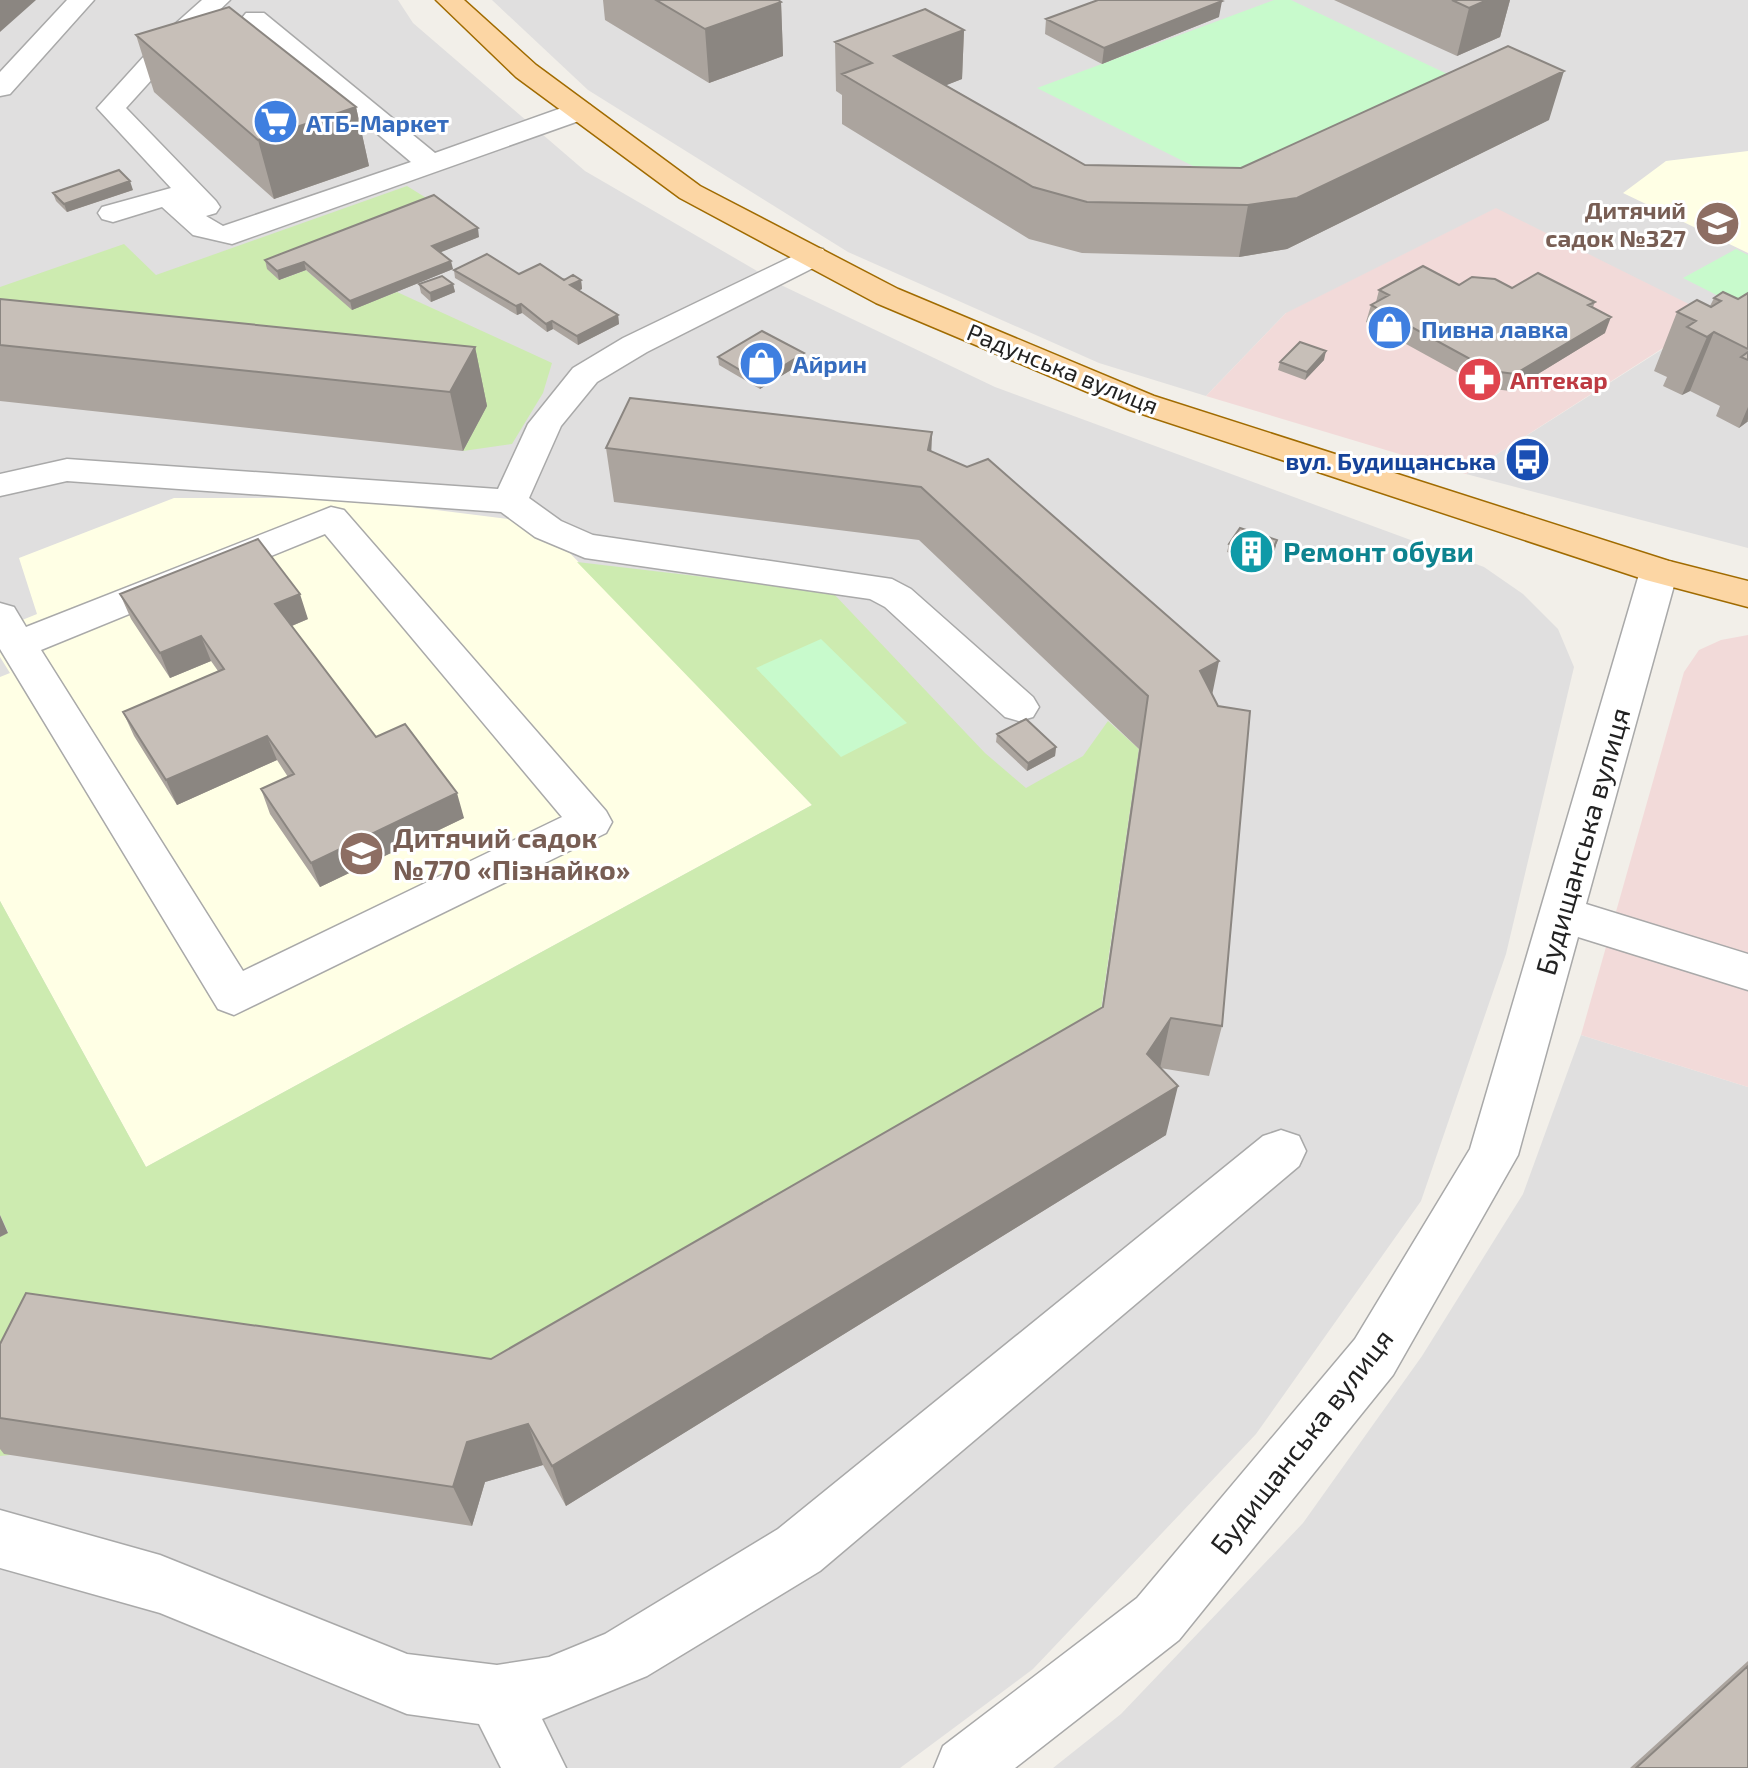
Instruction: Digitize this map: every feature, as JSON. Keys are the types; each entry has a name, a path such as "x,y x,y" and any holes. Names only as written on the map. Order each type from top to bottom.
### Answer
{"main road":[{"name":"Радунська вулиця","path":"449,0 526,71 690,192 887,296 1142,403 1659,571 1748,594"}],"street":[{"path":"0,88 81,0"},
{"path":"217,0 175,38 111,108 232,235"},
{"path":"255,18 431,164"},
{"path":"113,213 167,196 205,230 232,235 580,111"},
{"path":"510,501 545,424 585,375 635,345 812,256"},
{"path":"0,485 67,470 510,501 548,529 585,546 879,588 898,598 1019,707"},
{"path":"331,518 591,822 234,996 9,630 331,518"},
{"name":"Будищанська вулиця","path":"965,1768 1158,1619 1374,1357 1493,1155 1659,571"},
{"path":"1561,914 1748,972"},
{"path":"0,1539 160,1584 407,1684 497,1696 549,1687 626,1655 799,1550 1281,1151"},
{"path":"497,1696 535,1768"}],"shaded area":[{"path":"0,0 398,0 413,23 585,171 783,286 995,387 1484,567 1523,594 1558,629 1574,667 1506,954 1421,1201 1256,1434 1033,1669 900,1768 0,1768"},
{"path":"492,0 1748,0 1748,548 1466,474 1713,317 1286,313 1206,396 1099,363 848,252 588,90"},
{"name":"Дитячий садок №327","path":"1748,151 1748,253 1623,193 1666,161"},
{"path":"1496,208 1713,316 1466,474 1206,396 1286,313"},
{"name":"Дитячий садок №770 «Пізнайко»","path":"174,498 340,498 541,523 812,805 146,1167 0,901 0,677 10,673 0,657 0,629 37,614 19,558"},
{"path":"1748,635 1748,1087 1581,1035 1684,672 1699,650 1721,640"},
{"path":"1581,1035 1748,1087 1748,1768 1053,1768 1121,1714 1303,1523 1422,1356 1523,1194"}],"green space":[{"path":"1274,0 1291,0 1460,80 1225,182 1037,88"},
{"path":"407,186 436,204 280,280 306,270 352,309 397,292 552,363 543,393 512,444 463,451 486,407 0,355 0,287 124,244 156,275"},
{"path":"1736,249 1748,255 1748,311 1683,278"},
{"path":"577,562 832,592 985,753 1026,788 1083,756 1108,721 1139,749 1094,1057 508,1401 0,1456 0,1237 8,1232 0,1215 0,901 146,1167 812,805"},
{"path":"821,639 907,723 841,757 756,668"}],"building":[{"path":"656,0 778,0 781,2 705,29"},
{"path":"1098,0 1222,1 1104,48 1046,19"},
{"path":"1452,0 1487,0 1469,8"},
{"path":"229,7 356,107 258,140 136,35"},
{"path":"925,9 964,30 894,56 1085,165 1241,168 1508,46 1564,71 1297,198 1248,205 1087,202 1033,187 842,74 872,63 835,42"},
{"path":"119,170 130,181 64,204 53,193"},
{"path":"434,195 478,228 432,246 451,261 350,301 304,262 277,271 265,260"},
{"path":"487,254 519,274 540,264 564,280 573,275 581,280 570,285 618,315 577,336 552,321 546,324 521,304 516,306 454,270"},
{"path":"1423,266 1459,285 1472,277 1495,279 1512,288 1538,273 1595,302 1588,305 1611,317 1515,374 1492,371 1371,305 1389,295 1379,290"},
{"path":"442,276 453,284 430,293 419,284"},
{"path":"1723,292 1738,299 1748,293 1748,349 1714,332 1707,337 1687,327 1696,321 1677,312 1697,300 1711,307 1721,301 1714,298"},
{"path":"0,299 475,347 450,392 0,345"},
{"name":"Айрин","path":"762,331 804,353 759,381 718,357"},
{"path":"1300,342 1326,351 1307,372 1280,362"},
{"path":"630,398 932,432 928,450 967,467 988,459 1219,661 1200,671 1218,706 1250,711 1222,1026 1171,1018 1147,1054 1178,1086 552,1466 528,1424 467,1442 453,1487 0,1418 0,1344 26,1293 491,1359 1103,1007 1148,696 921,487 606,448"},
{"path":"1240,528 1277,540 1270,556 1229,544"},
{"path":"258,539 300,594 275,604 376,737 405,724 457,793 311,863 261,789 294,774 267,736 166,780 123,712 224,669 201,636 160,653 120,594"},
{"path":"1026,719 1056,747 1028,763 997,734"},
{"path":"1748,1666 1748,1768 1636,1768"}],"place":[{"name":"АТБ-Маркет","path":"275,122"},
{"name":"Дитячий садок №327","path":"1717,223"},
{"name":"Пивна лавка","path":"1390,328"},
{"name":"Айрин","path":"762,363"},
{"name":"Аптекар","path":"1479,379"},
{"name":"вул. Будищанська","path":"1527,460"},
{"name":"Ремонт обуви","path":"1252,551"},
{"name":"Дитячий садок №770 «Пізнайко»","path":"362,853"}]}
